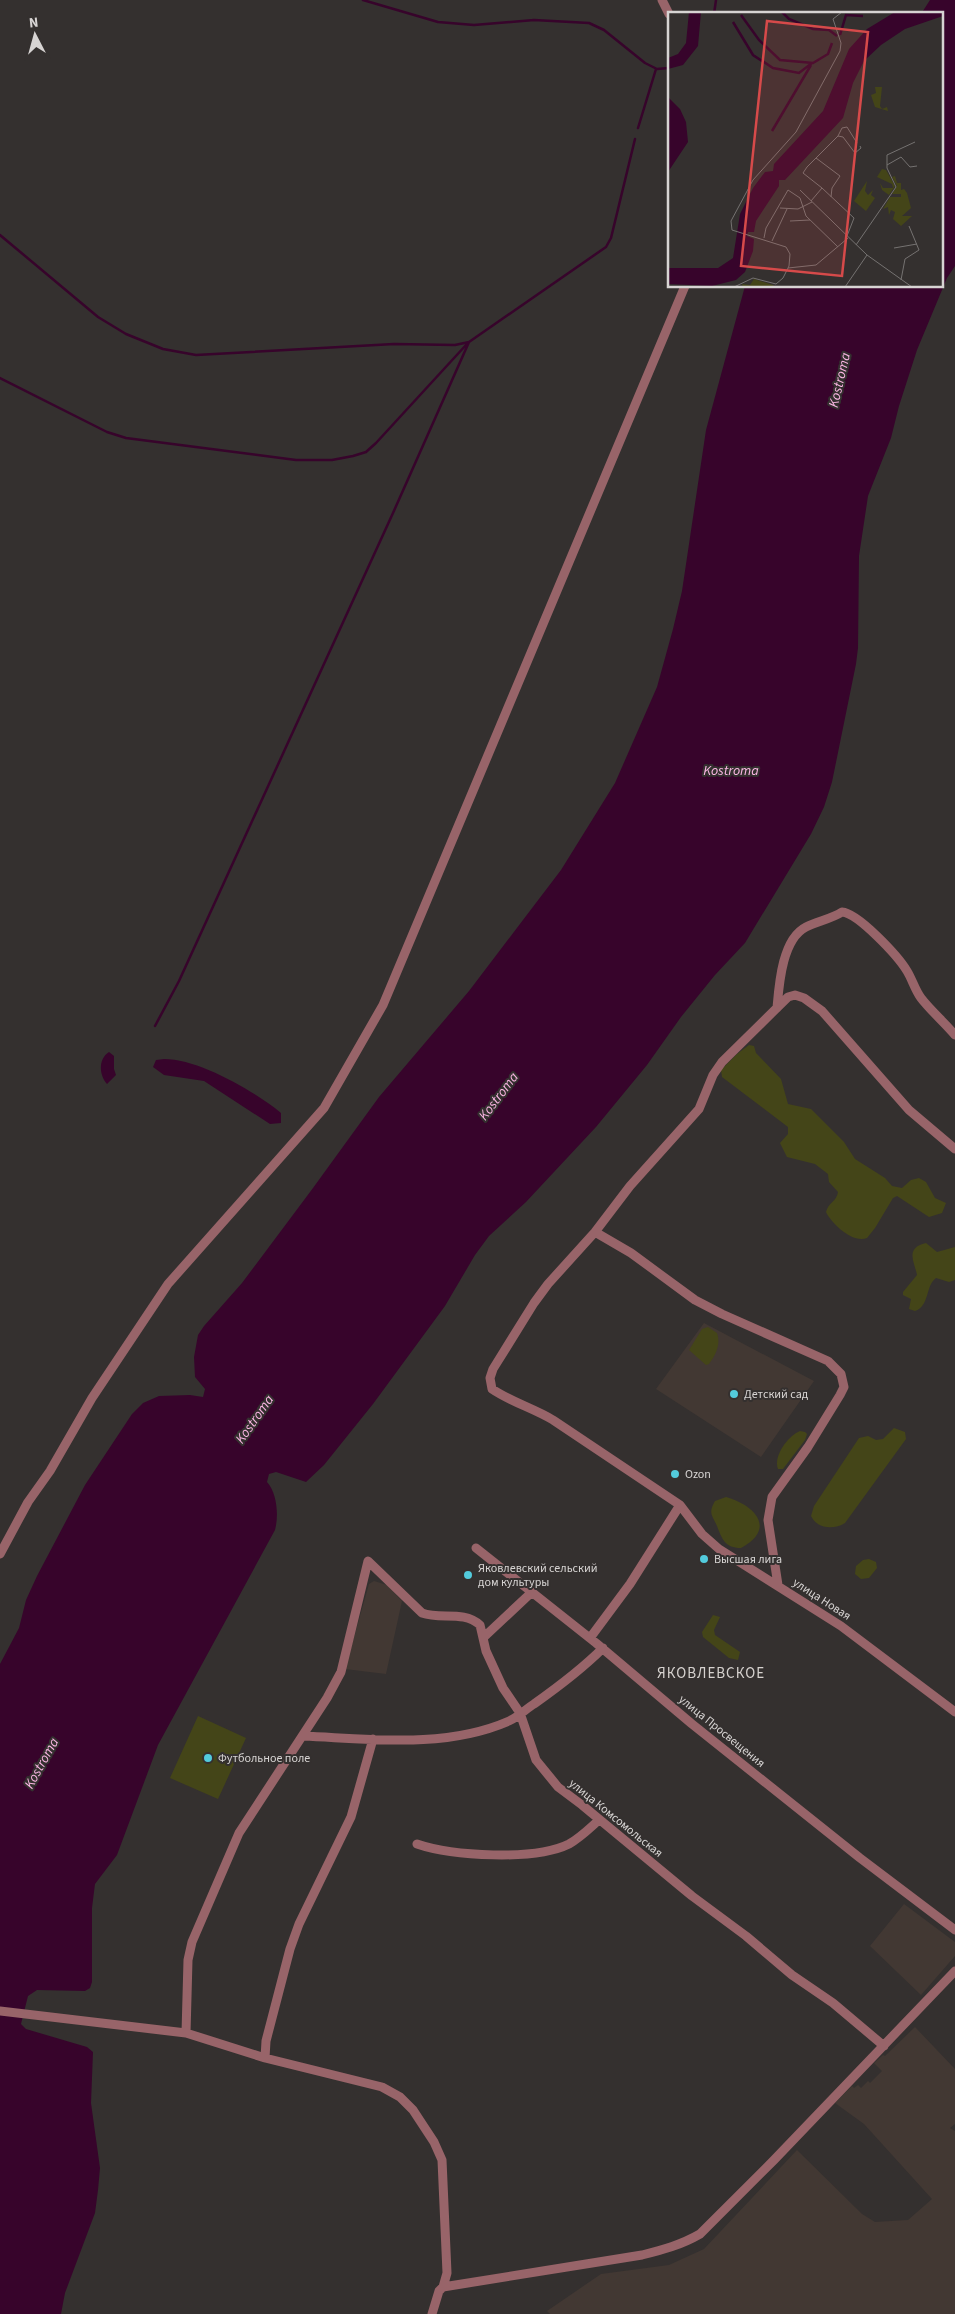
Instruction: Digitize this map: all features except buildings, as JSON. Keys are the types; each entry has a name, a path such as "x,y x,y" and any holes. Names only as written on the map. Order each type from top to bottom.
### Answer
{"street":[{"path":"662,0 668,12"},
{"path":"0,1554 28,1502 50,1471 92,1398 168,1284 324,1108 383,1005 684,288"},
{"path":"777,1008 780,972 784,958 800,931 842,912 848,913 873,933 894,955 907,970 919,996 955,1035"},
{"path":"778,1585 768,1520 772,1497 808,1447 840,1395 844,1387 841,1374 828,1361 695,1300 631,1254 595,1232 630,1186 645,1172 699,1109 713,1075 722,1062 788,998 795,996 804,998 822,1010 909,1110 955,1149"},
{"name":"улица Новая","path":"595,1232 534,1303 497,1360 491,1374 490,1384 492,1389 509,1400 537,1410 680,1505 702,1534 719,1549 840,1626 955,1712"},
{"path":"590,1638 630,1584 680,1505"},
{"name":"улица Просвещения","path":"476,1548 590,1638 700,1730 860,1858 955,1930"},
{"name":"улица Комсомольская","path":"304,1736 328,1698 341,1672 368,1561 422,1613 429,1616 468,1618 480,1625 486,1651 503,1688 520,1713 536,1760 558,1787 692,1896 746,1936 792,1975 832,2003 884,2046"},
{"path":"484,1637 532,1592"},
{"path":"186,2032 188,1960 192,1942 239,1834 304,1736 372,1740 451,1736 509,1720 558,1686 602,1648"},
{"path":"264,2058 266,2040 290,1949 299,1924 351,1817 372,1740"},
{"path":"417,1844 432,1849 466,1854 536,1852 571,1843 600,1820"},
{"path":"443,2287 642,2255 686,2242 700,2234 955,1971"},
{"path":"0,2011 186,2032 264,2058 382,2087 400,2097 414,2110 434,2142 442,2160 445,2180 445,2249 448,2273 443,2287 439,2291 432,2314"}],"shaded area":[{"path":"749,1045 754,1046 756,1053 781,1079 788,1104 811,1109 844,1142 855,1159 885,1178 892,1186 902,1188 911,1180 919,1178 926,1182 935,1198 946,1203 942,1213 929,1217 897,1196 893,1198 867,1238 855,1238 837,1227 826,1212 838,1192 829,1182 828,1174 815,1164 787,1157 780,1143 788,1134 788,1127 722,1077 721,1070"},
{"path":"926,1243 937,1252 955,1247 955,1280 949,1282 936,1278 930,1286 923,1305 915,1311 909,1309 911,1299 903,1295 903,1292 917,1275 913,1261 913,1252 919,1245"},
{"name":"Детский сад","path":"704,1323 814,1381 761,1457 656,1389"},
{"path":"708,1327 717,1333 718,1341 714,1357 706,1365 689,1350 702,1329"},
{"path":"894,1428 905,1432 906,1439 845,1523 836,1527 826,1527 817,1524 811,1516 814,1506 859,1438 868,1436 876,1440 883,1439"},
{"path":"800,1431 807,1434 805,1440 783,1469 778,1469 778,1458 783,1447 791,1437"},
{"path":"726,1497 746,1506 758,1518 760,1526 758,1533 752,1541 741,1548 736,1548 725,1542 712,1514 715,1501"},
{"path":"869,1559 876,1562 877,1568 869,1578 861,1579 855,1574 856,1566 863,1560"},
{"path":"374,1581 387,1585 402,1601 386,1674 345,1669 369,1584"},
{"path":"713,1615 720,1617 714,1630 715,1635 740,1652 738,1660 729,1658 703,1637 702,1632"},
{"name":"Футбольное поле","path":"198,1716 246,1738 218,1799 170,1778"},
{"path":"904,1904 955,1942 955,1956 921,1995 870,1946"},
{"path":"915,2027 955,2069 955,2124 950,2128 955,2131 955,2314 550,2314 547,2311 601,2274 669,2265 704,2249 797,2150 862,2214 875,2222 908,2220 932,2199 864,2124 835,2103 852,2086 854,2088 858,2085 861,2088 868,2081 870,2083 882,2071 874,2063 883,2055 885,2056"}],"water":[{"name":"Kostroma","path":"930,0 955,0 955,266 947,278 917,350 891,438 868,496 859,556 858,648 856,664 832,782 824,807 811,834 745,943 715,975 681,1017 647,1065 596,1127 526,1202 489,1236 475,1255 445,1306 373,1404 324,1465 306,1482 276,1472 269,1474 267,1482 273,1492 276,1504 277,1518 275,1530 158,1745 117,1855 95,1884 92,1908 92,1982 90,1988 85,1991 37,1990 28,1996 21,2024 26,2029 87,2047 93,2052 91,2103 100,2168 95,2213 65,2293 61,2314 0,2314 0,1664 19,1628 26,1600 37,1576 85,1485 132,1414 143,1403 159,1396 190,1395 203,1397 205,1389 195,1377 194,1357 198,1335 204,1326 242,1283 379,1097 469,991 561,870 615,783 657,687 673,629 682,591 706,430 744,288 942,288 942,12 922,12"},
{"path":"109,1052 114,1056 116,1075 107,1084 102,1076 101,1063"},
{"path":"164,1059 193,1064 241,1086 281,1113 281,1123 270,1124 204,1081 164,1075 153,1067 156,1060"}],"waterway":[{"path":"363,0 438,22 474,25 534,20 589,23 604,30 645,63 657,69 668,68"},
{"path":"714,12 716,0"},
{"path":"638,128 656,69"},
{"path":"0,235 98,317 126,334 163,349 196,355 394,344 455,345 469,342 606,247 611,238 635,139"},
{"path":"155,1026 179,981 469,342"},
{"path":"0,378 107,432 126,438 296,460 332,460 366,452 466,345"}],"place":[{"name":"Детский сад","path":"734,1394"},
{"name":"Ozon","path":"675,1474"},
{"name":"Высшая лига","path":"704,1559"},
{"name":"Яковлевский сельский дом культуры","path":"468,1575"},
{"name":"Футбольное поле","path":"208,1758"}],"district":[{"name":"ЯКОВЛЕВСКОЕ","path":"711,1673"}]}
